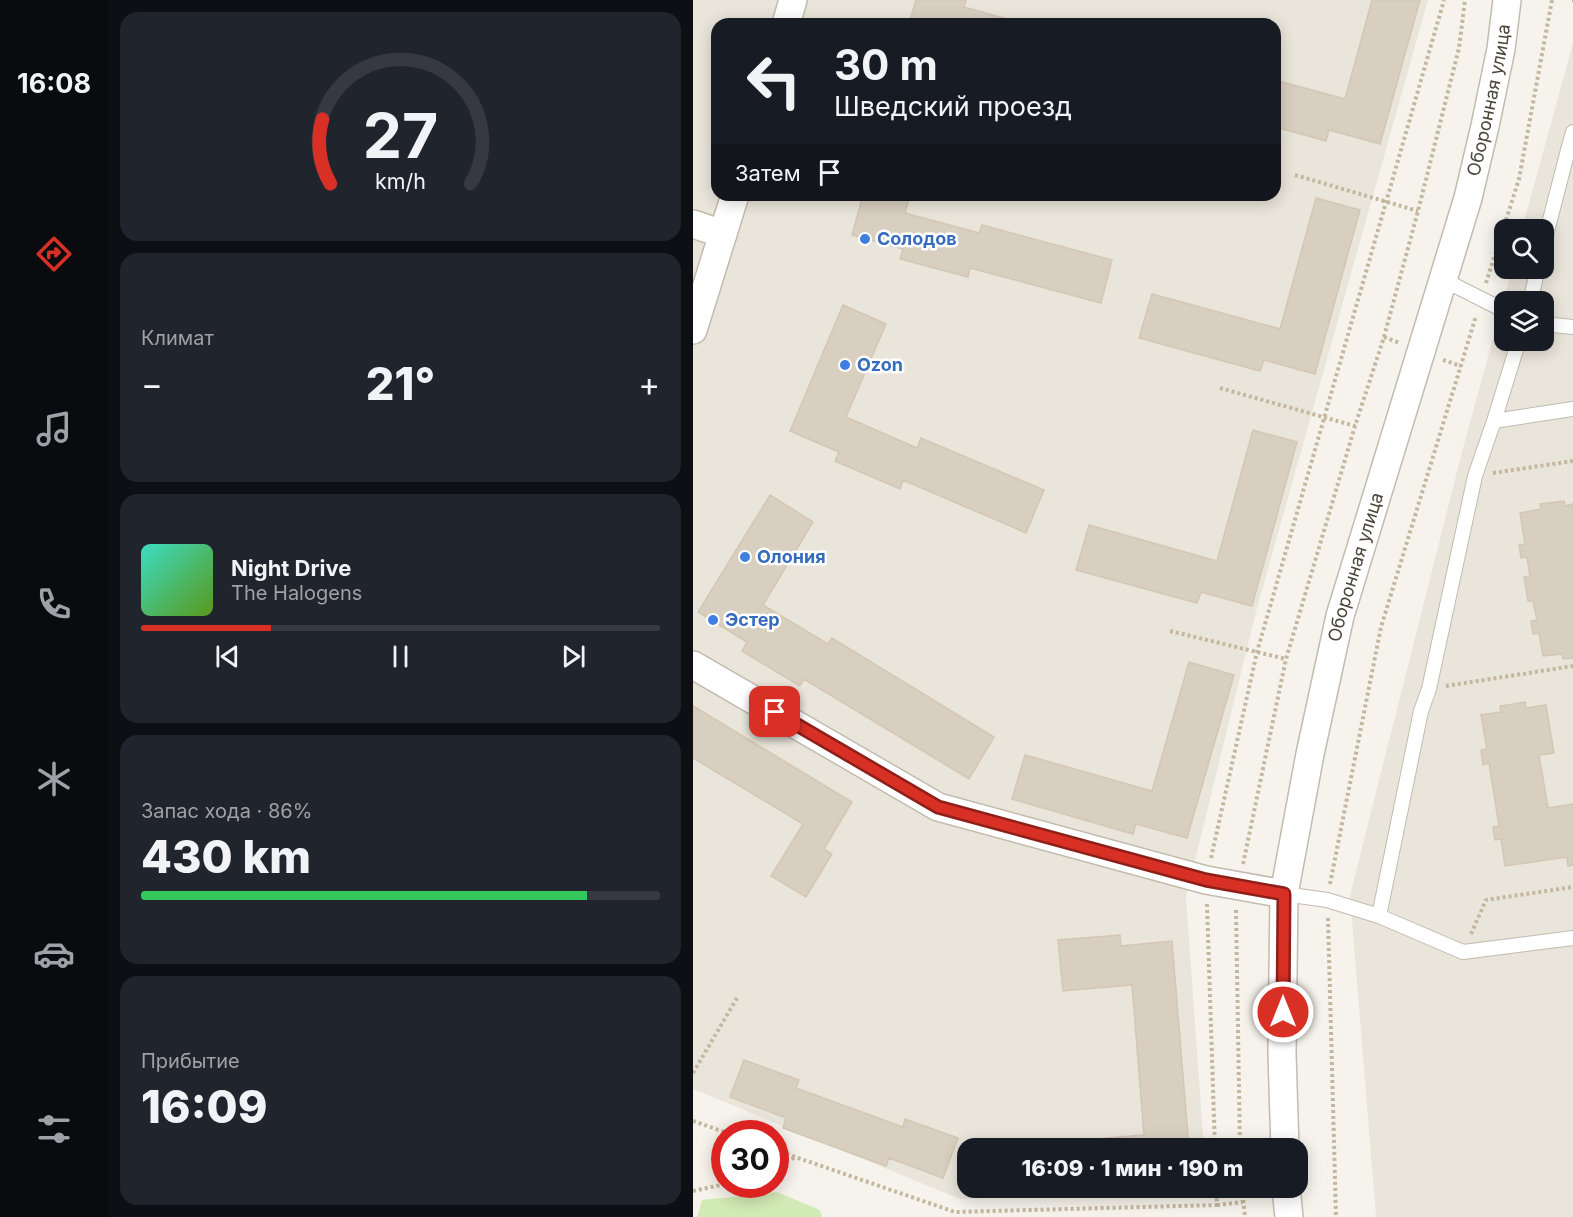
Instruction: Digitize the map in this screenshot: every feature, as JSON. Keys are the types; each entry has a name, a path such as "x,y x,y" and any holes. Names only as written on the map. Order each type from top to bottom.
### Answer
{"street":[{"path":"788,18 793,0"},
{"name":"Оборонная улица","path":"1285,1138 1282,1054 1284,894 1310,754 1340,616 1468,198 1501,49 1507,0"},
{"path":"693,330 733,201"},
{"path":"693,224 723,234"},
{"path":"693,665 938,807 1206,880 1284,894"},
{"path":"1287,1198 1289,1217"}],"lane":[{"path":"1551,219 1573,132"},
{"path":"1442,279 1494,306"},
{"path":"1554,325 1573,327"},
{"path":"1379,916 1421,711 1429,689 1475,476 1516,351"},
{"path":"1494,421 1573,410"},
{"path":"1284,894 1327,900 1379,916 1463,952 1573,938"}],"path":[{"path":"1215,1138 1206,880 1257,652 1444,0"},
{"path":"1336,1217 1327,900 1381,627 1519,179 1552,0"},
{"path":"1295,175 1418,211"},
{"path":"1220,388 1355,426"},
{"path":"1475,476 1573,461"},
{"path":"1170,631 1285,659"},
{"path":"1429,689 1573,666"},
{"path":"1463,952 1487,900 1573,887"},
{"path":"693,1073 737,998"},
{"path":"693,1121 711,1127"},
{"path":"789,1154 955,1212 1217,1205 1243,1202"},
{"path":"789,1160 797,1157"},
{"path":"693,1191 711,1187"},
{"path":"1217,1198 1217,1205"},
{"path":"1243,1198 1245,1217"}],"shaded area":[{"path":"693,0 1428,0 1257,608 1186,897 1203,1138 957,1138 957,1198 789,1129 789,1120 768,1120 693,1089"},
{"path":"1573,43 1573,1217 1376,1217 1350,895 1462,452 1494,335 1494,351 1554,351 1554,291 1506,291 1509,279 1554,279 1554,219 1525,219"}],"green space":[{"path":"789,1197 820,1210 822,1217 697,1217 702,1200"}],"building":[{"path":"916,0 966,0 964,7 1003,18 911,18"},
{"path":"1372,0 1420,0 1380,144 1329,130 1326,141 1281,129 1281,82 1345,99"},
{"path":"1316,198 1360,210 1315,374 1264,360 1260,371 1139,338 1152,294 1280,329"},
{"path":"861,201 908,201 905,213 979,233 982,225 1112,260 1101,303 970,268 968,277 900,259 903,249 852,235"},
{"path":"843,305 886,324 846,417 917,448 921,438 1044,490 1026,533 903,480 900,489 835,461 839,452 790,431"},
{"path":"1253,430 1297,442 1252,606 1201,592 1197,603 1076,570 1089,525 1217,561"},
{"path":"770,495 813,522 763,605 828,644 832,638 994,737 969,779 804,679 800,686 742,651 747,642 698,612"},
{"path":"1564,501 1565,506 1573,504 1573,658 1563,659 1562,654 1543,656 1539,633 1533,634 1531,621 1537,620 1533,601 1528,601 1524,577 1530,576 1527,557 1521,558 1519,545 1525,544 1520,513 1541,509 1540,504"},
{"path":"1189,662 1234,675 1187,838 1136,824 1133,834 1012,799 1025,755 1152,791"},
{"path":"1525,702 1526,708 1546,705 1554,753 1539,755 1548,808 1573,804 1573,865 1568,866 1567,857 1505,866 1501,839 1495,840 1493,827 1499,826 1489,763 1483,765 1481,750 1487,749 1481,715 1501,712 1500,706"},
{"path":"693,706 852,802 824,849 832,854 806,897 771,876 803,824 693,758"},
{"path":"1120,935 1121,946 1172,941 1188,1138 1107,1138 1144,1135 1132,985 1063,991 1058,940"},
{"path":"744,1060 799,1080 796,1088 903,1127 905,1119 958,1138 943,1178 889,1158 886,1166 789,1130 789,1120 785,1120 786,1118 730,1097"}],"place":[{"name":"Солодов","path":"865,239"},
{"name":"Ozon","path":"845,365"},
{"name":"Олония","path":"745,557"},
{"name":"Эстер","path":"713,620"}],"route":[{"path":"775,712 938,807 1206,880 1284,894 1283,1012"}]}
